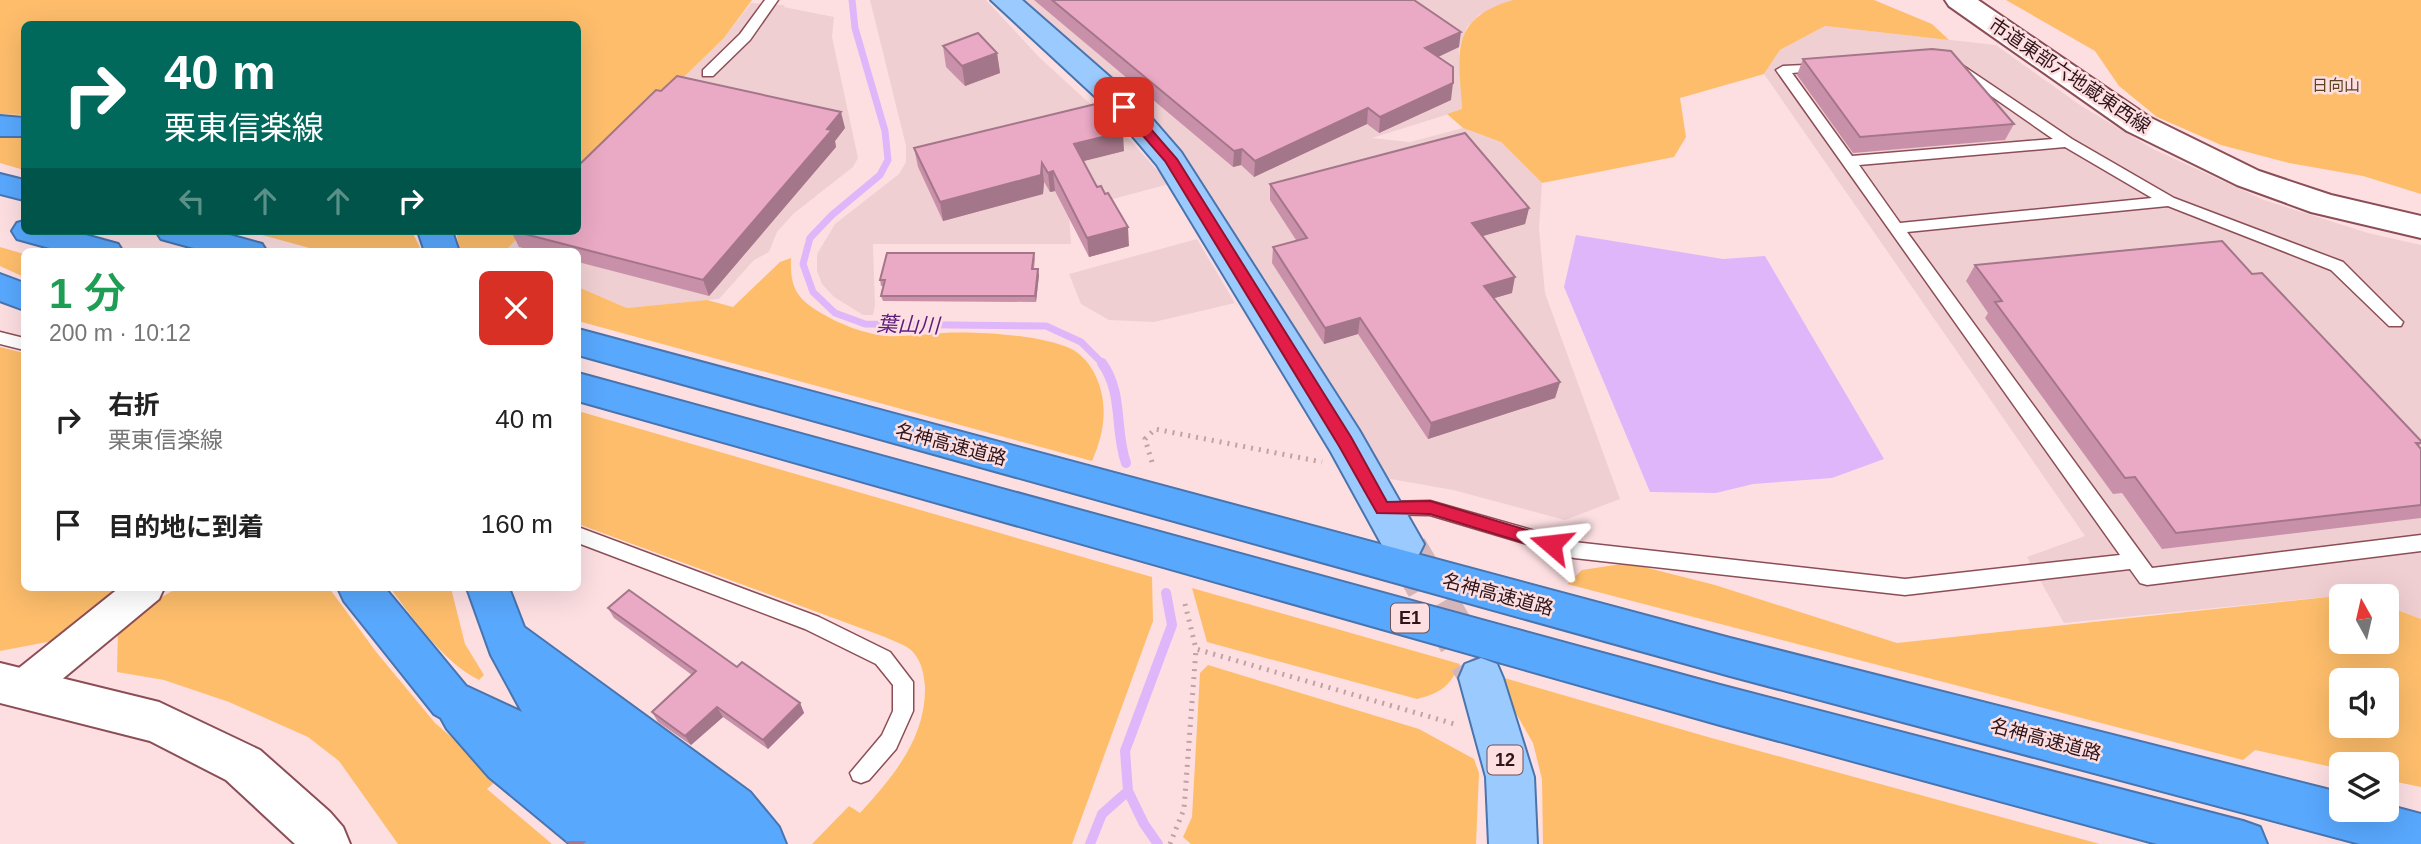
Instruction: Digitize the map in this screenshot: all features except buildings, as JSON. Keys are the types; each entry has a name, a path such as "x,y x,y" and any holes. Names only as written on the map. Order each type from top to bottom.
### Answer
{"highway":[{"path":"0,126 21,127"},
{"path":"0,184 21,189"},
{"path":"0,223 21,228"},
{"path":"45,235 92,248"},
{"path":"188,235 235,248"},
{"path":"0,286 21,296"},
{"name":"名神高速道路","path":"581,343 1730,657 2421,837"},
{"name":"E1","path":"581,388 1693,698 2243,844"},
{"path":"361,591 450,700 506,762 607,844"},
{"path":"489,591 520,670 534,694 552,713 708,833 730,844"},
{"path":"508,638 578,695 733,808 762,844"},
{"path":"450,700 526,736 660,844"}],"main road":[{"path":"1005,0 1124,107 1170,159 1355,459 1403,544"},
{"name":"12","path":"1481,678 1510,778 1513,844"}],"street":[{"name":"市道東部六地蔵東西線","path":"1959,0 2138,124 2248,178 2323,204 2421,227"},
{"path":"11,685 142,591"},
{"path":"11,685 159,723 243,765 313,828 326,844"}],"lane":[{"path":"708,73 745,37 772,0"},
{"path":"1934,60 1953,62 2067,142 2169,201 2337,266 2395,322"},
{"path":"1835,66 1783,70 2147,577 2421,543"},
{"path":"1849,161 2067,142"},
{"path":"1897,228 2169,201"},
{"path":"0,338 21,343"},
{"path":"1383,509 1430,508 1574,550 1905,587 2135,561"},
{"path":"581,536 811,623 883,658 903,682 903,711 889,742 861,773"}],"path":[{"path":"1152,462 1145,439 1155,429 1332,464 1355,459"},
{"path":"1170,844 1184,809 1196,649 1185,604"},
{"path":"1196,649 1499,737"}],"shaded area":[{"path":"870,0 986,0 1040,58 1134,144 1169,184 1069,214 1071,244 873,244 875,305 873,315 863,315 834,297 822,284 817,271 817,254 835,224 899,174 906,162 906,146"},
{"path":"1022,0 1513,0 1479,15 1467,27 1459,50 1462,110 1372,138 1410,142 1463,128 1501,142 1542,183 1539,229 1545,293 1620,499 1565,520 1453,490 1385,478 1180,151 1137,103"},
{"path":"751,3 785,5 784,7 834,17 832,37 858,158 853,167 793,214 777,232 769,252 754,260 719,299 627,308 581,288 581,248 508,248 521,235 581,235 581,177 724,38"},
{"path":"1825,26 1996,45 2080,105 2153,149 2264,200 2368,233 2421,245 2421,619 2399,611 2399,584 2329,584 2329,597 2064,623 2027,557 2085,536 1764,74 1780,50"},
{"path":"1576,235 1723,259 1765,256 1884,459 1832,478 1753,484 1716,493 1650,492 1564,287"},
{"path":"1197,239 1235,303 1154,322 1109,320 1081,304 1069,274"}],"green space":[{"path":"0,0 752,0 724,38 581,177 581,21 21,21 21,115 0,114"},
{"path":"1513,0 1874,0 1932,24 1949,40 1825,26 1780,50 1764,74 1680,98 1686,137 1674,157 1542,183 1501,142 1463,128 1447,114 1462,109 1460,55 1468,28 1477,17"},
{"name":"日向山","path":"2006,0 2421,0 2421,194 2363,176 2289,163 2221,145 2157,117 2119,86 2095,51"},
{"path":"0,137 21,137 21,169 0,163"},
{"path":"262,235 414,235 420,248 310,248"},
{"path":"457,235 521,235 508,248 459,248"},
{"path":"0,247 21,253 21,276 0,266"},
{"path":"791,258 793,284 800,297 812,308 861,331 886,336 958,333 1035,338 1053,342 1079,354 1096,376 1102,394 1104,414 1092,461 581,322 581,288 627,308 707,300 733,307 780,262"},
{"path":"0,347 21,352 21,591 122,591 63,639 0,651"},
{"path":"581,412 1152,577 1153,621 1072,844 812,844 849,806 860,813 905,756 920,723 925,682 919,660 907,647 581,525"},
{"path":"1628,563 1715,585 1897,643 2329,597 2329,654 2399,654 2399,611 2421,619 2421,787 2399,782 2399,752 2329,752 2329,766 2255,750 2243,760 1567,584 1582,570"},
{"path":"1192,588 1460,664 1444,688 1417,699 1207,642"},
{"path":"172,591 331,591 377,653 435,723 499,778 487,789 552,844 398,844 339,761 308,737 229,702 164,680 117,672 118,629"},
{"path":"392,591 452,591 465,644 484,675 479,680 466,672 430,639"},
{"path":"1208,665 1419,729 1474,759 1479,773 1476,844 1191,844 1183,837 1192,817 1200,673"},
{"path":"1494,675 1708,737 2100,844 1543,844 1542,779 1533,743"}],"waterway":[{"name":"葉山川","path":"852,0 855,28 885,131 888,160 880,175 832,215 810,238 803,264 813,292 835,313 865,324 1046,326 1081,342 1102,363"},
{"name":"葉山川","path":"1102,363 1109,375 1116,399 1126,463"},
{"name":"葉山川","path":"1128,791 1125,751 1172,625 1166,593"},
{"path":"1090,844 1102,814 1128,791"},
{"name":"葉山川","path":"1128,791 1144,824 1158,844"}],"tunnel":[{"path":"1406,549 1481,678"}],"route":[{"path":"1124,107 1170,159 1225,244 1345,441 1383,509 1430,508 1551,544"}]}
